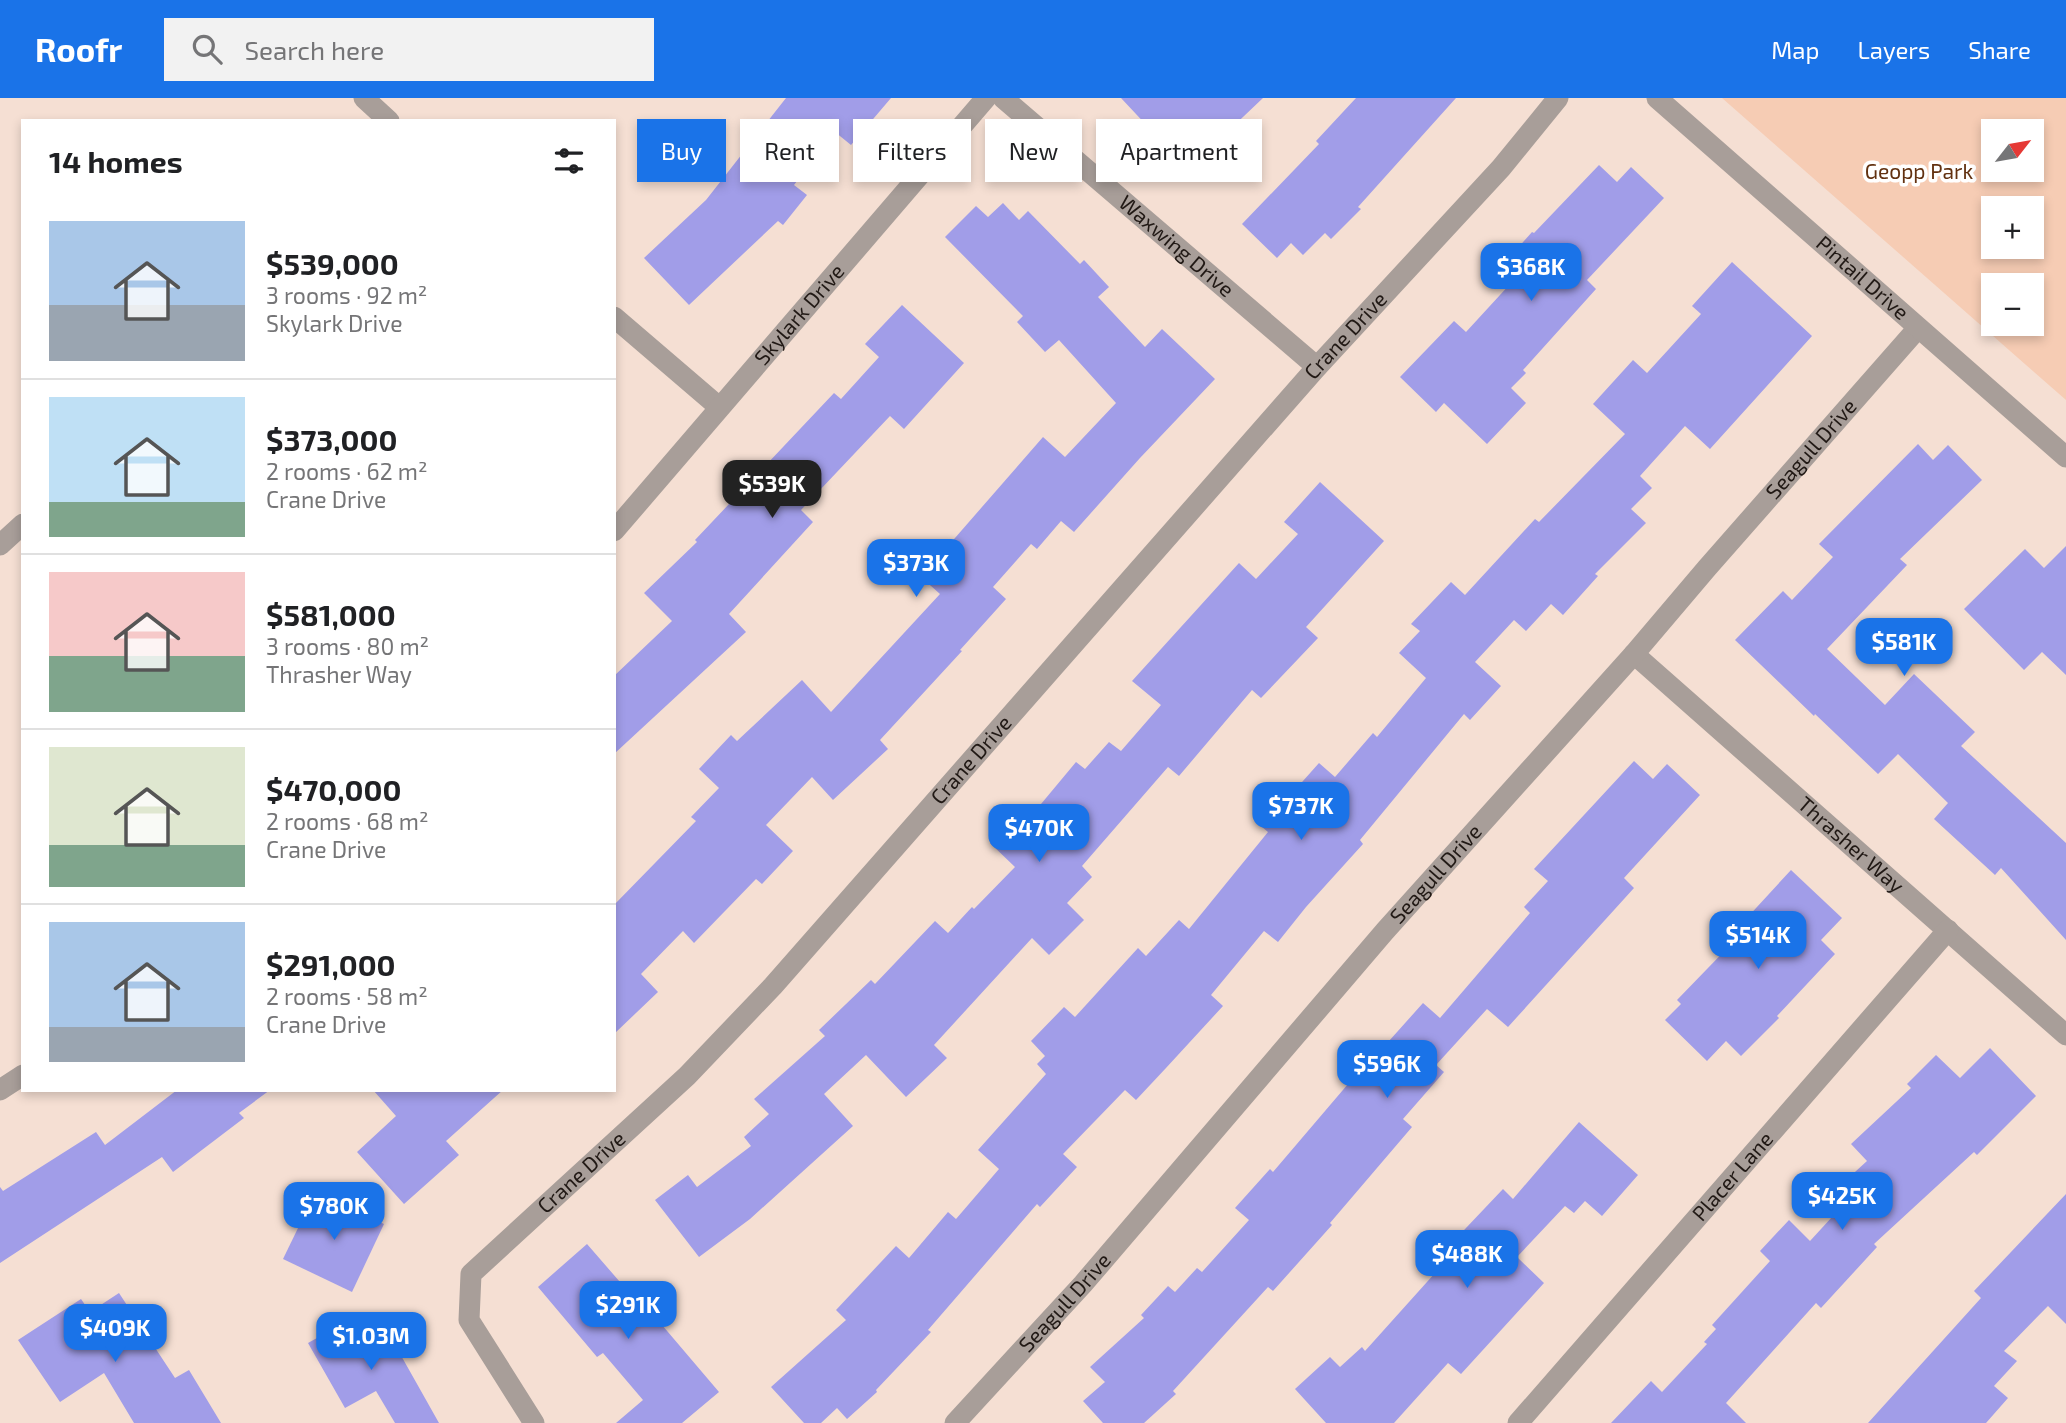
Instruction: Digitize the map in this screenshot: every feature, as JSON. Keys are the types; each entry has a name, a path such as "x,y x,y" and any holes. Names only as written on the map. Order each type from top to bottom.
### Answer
{"street":[{"path":"363,98 386,119"},
{"name":"Skylark Drive","path":"616,529 986,98"},
{"name":"Waxwing Drive","path":"1003,98 1317,368"},
{"name":"Crane Drive","path":"534,1423 469,1320 471,1274 687,1076 774,986 1317,368 1501,168 1558,98"},
{"name":"Pintail Drive","path":"1657,98 2066,457"},
{"path":"616,319 719,407"},
{"name":"Seagull Drive","path":"955,1423 1083,1284 1385,931 1634,654 1918,328"},
{"path":"0,545 21,526"},
{"name":"Thrasher Way","path":"1634,654 2066,1035"},
{"name":"Placer Lane","path":"1518,1423 1948,930"},
{"path":"0,1090 21,1076"}],"green space":[{"name":"Geopp Park","path":"1722,98 2066,98 2066,400 1993,336 2044,336 2044,273 1981,273 1981,325"}],"building":[{"path":"786,98 891,98 873,119 853,119 851,145 839,135 839,119 770,119"},
{"path":"1121,98 1263,98 1241,119 1141,119"},
{"path":"1356,98 1456,98 1358,207 1361,209 1331,239 1325,233 1303,255 1291,243 1277,258 1242,224 1319,144 1316,141"},
{"path":"740,157 740,182 796,182 794,185 807,195 783,225 778,221 689,305 644,258 706,200 720,182 726,182 726,174"},
{"path":"1599,165 1617,182 1631,167 1664,198 1587,280 1596,289 1523,370 1526,373 1511,388 1526,403 1487,444 1444,403 1436,412 1400,377 1454,321 1466,332 1511,283 1497,271"},
{"path":"1003,203 1019,220 1028,211 1080,264 1084,260 1109,287 1098,297 1145,347 1162,329 1215,379 1074,532 1061,521 1037,549 1031,544 993,587 1006,599 880,740 888,749 833,800 812,777 766,825 793,851 762,884 756,879 694,943 683,931 641,974 658,992 616,1032 616,903 696,821 691,817 719,788 699,769 731,735 737,741 802,680 831,712 940,594 921,577 1043,437 1065,457 1116,403 1059,340 1045,352 1017,322 1023,316 945,237 976,206 988,217"},
{"path":"1732,262 1812,336 1710,449 1685,426 1640,476 1652,488 1631,509 1646,523 1595,574 1598,576 1563,615 1551,604 1526,631 1514,620 1475,662 1501,686 1470,720 1464,714 1360,840 1363,844 1278,942 1264,931 1211,995 1223,1006 1166,1068 1136,1100 1125,1090 1063,1154 1077,1167 1040,1207 1037,1204 928,1330 931,1332 877,1392 847,1419 837,1408 821,1423 804,1423 771,1387 846,1320 836,1310 896,1246 909,1258 948,1212 956,1219 999,1169 978,1150 1046,1074 1037,1064 1045,1056 1031,1041 1064,1007 1075,1017 1138,948 1146,956 1179,920 1189,929 1268,832 1262,827 1319,763 1335,777 1373,733 1377,737 1426,678 1399,653 1420,631 1411,624 1451,582 1465,595 1535,519 1539,522 1625,434 1593,404 1633,360 1647,373 1701,314 1692,306"},
{"path":"902,305 964,363 904,429 890,416 801,510 813,522 729,614 746,632 616,752 616,674 672,621 644,593 697,542 695,540 834,393 841,399 879,357 865,344"},
{"path":"1918,444 1933,460 1948,445 1982,480 1900,559 1907,565 1827,649 1885,705 1914,674 1975,732 1961,746 2066,843 2066,940 2001,868 1995,875 1934,819 1948,803 1898,754 1878,774 1735,640 1783,591 1792,600 1833,557 1819,544"},
{"path":"1320,482 1384,541 1306,627 1318,638 1261,698 1252,690 1179,776 1168,767 1082,866 1092,877 1067,903 1084,920 1049,955 1032,938 934,1045 947,1058 906,1097 866,1055 824,1094 853,1126 750,1219 699,1257 655,1200 688,1175 697,1187 751,1146 744,1137 769,1114 754,1099 825,1036 819,1030 871,980 875,984 935,921 948,933 1015,867 990,843 1024,809 1031,816 1076,762 1085,769 1109,742 1121,751 1161,705 1132,681 1239,563 1256,579 1298,534 1284,522"},
{"path":"2066,546 2066,675 2042,652 2024,670 1964,609 2025,549 2044,568"},
{"path":"1634,761 1653,779 1667,764 1700,795 1624,878 1634,888 1508,1027 1487,1009 1436,1065 1444,1072 1403,1119 1412,1127 1330,1223 1332,1225 1273,1291 1268,1287 1173,1391 1176,1394 1144,1423 1103,1423 1083,1401 1105,1382 1090,1367 1144,1318 1141,1315 1168,1286 1175,1292 1197,1268 1202,1272 1249,1220 1235,1208 1270,1169 1273,1172 1354,1077 1355,1079 1423,1003 1440,1018 1530,913 1524,907 1548,881 1534,869"},
{"path":"1791,870 1842,918 1821,940 1835,954 1777,1016 1779,1018 1741,1056 1726,1041 1707,1061 1665,1020 1681,1004 1677,1000 1738,937 1733,933"},
{"path":"1990,1048 2036,1096 1977,1155 1974,1152 1874,1244 1877,1247 1821,1308 1816,1303 1726,1403 1746,1423 1611,1423 1651,1381 1662,1392 1707,1344 1704,1342 1716,1329 1712,1325 1770,1261 1760,1251 1789,1220 1810,1241 1854,1193 1844,1182 1867,1161 1851,1144 1911,1088 1907,1084 1936,1055 1960,1078"},
{"path":"174,1092 267,1092 239,1113 244,1118 173,1172 162,1157 0,1263 0,1187 3,1191 96,1132 105,1145"},
{"path":"375,1092 501,1092 446,1141 459,1155 404,1204 357,1152 396,1116"},
{"path":"1579,1122 1638,1175 1602,1216 1585,1201 1574,1213 1565,1206 1517,1257 1544,1283 1461,1374 1448,1363 1394,1423 1326,1423 1295,1389 1330,1357 1340,1367 1362,1347 1365,1351 1453,1253 1447,1248 1503,1189 1513,1199"},
{"path":"316,1191 384,1224 352,1292 283,1259"},
{"path":"2066,1194 2066,1324 2048,1306 2004,1351 2017,1361 1994,1386 2008,1398 1986,1423 1868,1423 1981,1298 1974,1291"},
{"path":"587,1244 719,1392 682,1423 616,1423 643,1400 603,1353 597,1357 538,1287"},
{"path":"119,1293 175,1378 189,1370 221,1423 134,1423 104,1373 60,1402 18,1340 81,1299 90,1312"},
{"path":"360,1314 377,1343 390,1336 439,1423 395,1423 376,1391 345,1408 308,1343"}]}
